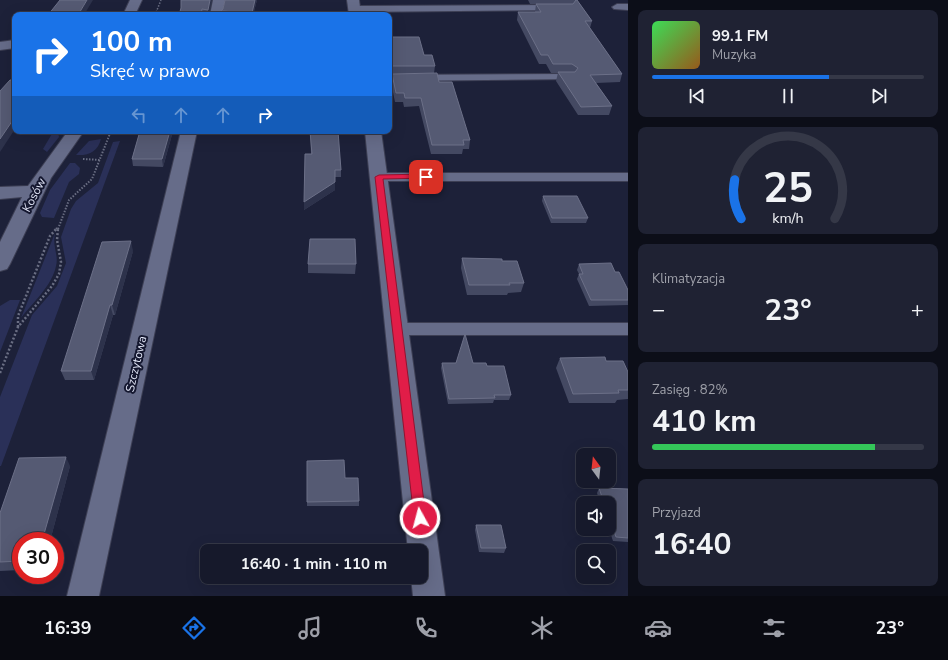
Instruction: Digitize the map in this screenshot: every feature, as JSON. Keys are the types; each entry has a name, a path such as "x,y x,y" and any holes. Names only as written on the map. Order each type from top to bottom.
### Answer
{"street":[{"path":"130,12 136,0"},
{"path":"217,12 219,0"},
{"path":"0,46 12,44"},
{"name":"Kosów","path":"0,264 34,191 42,177 74,134"},
{"name":"Szczytowa","path":"83,596 188,134"},
{"path":"372,134 379,177 429,596"},
{"path":"0,193 34,191"}],"lane":[{"path":"617,7 628,7"},
{"path":"354,8 568,8"},
{"path":"392,78 569,77"},
{"path":"379,177 628,177"},
{"path":"397,329 628,329"}],"path":[{"path":"156,12 161,0"},
{"path":"18,327 18,316 50,236 58,226 69,200 92,179 110,134"},
{"path":"0,373 18,327 52,286 59,274 61,262 57,240 58,226"}],"shaded area":[{"path":"52,134 58,134 59,137 47,152 43,149"},
{"path":"101,139 98,147 89,154 76,155 89,141"},
{"path":"120,141 0,466 0,397 32,315 57,286 66,263 61,237 71,209 76,201 98,183 113,142"},
{"path":"70,163 75,163 80,168 79,174 69,182 54,218 42,217 40,213 50,190"},
{"path":"55,233 54,243 57,262 54,273 42,294 21,318"},
{"path":"10,300 20,300 0,352 0,306"}],"building":[{"path":"60,0 87,0 80,12 50,12"},
{"path":"181,0 210,0 208,10 202,9 202,12 180,12"},
{"path":"225,0 255,0 252,12 221,11"},
{"path":"576,0 592,21 585,21 622,74 590,75 612,106 581,107 558,72 575,72 578,68 572,64 553,64 548,55 541,55 518,12 541,12 536,4 573,4"},
{"path":"392,37 419,37 424,55 432,55 435,66 392,66"},
{"path":"437,73 439,82 452,82 470,140 463,140 464,145 432,145 421,98 405,98 404,93 396,93 392,74"},
{"path":"10,80 12,80 12,121 0,139 0,91"},
{"path":"139,134 169,134 162,159 132,159"},
{"path":"310,134 338,134 341,170 335,170 335,182 304,202 305,154 312,154"},
{"path":"543,196 577,196 588,218 552,218"},
{"path":"310,239 355,239 356,264 308,264"},
{"path":"131,241 112,305 110,305 91,371 61,371 102,242"},
{"path":"462,258 517,261 524,283 509,283 510,285 469,285"},
{"path":"611,263 615,272 619,272 628,290 628,300 591,300 579,274 583,274 579,264"},
{"path":"465,334 473,363 486,363 487,366 504,366 511,395 494,395 495,398 449,399 442,363 456,363"},
{"path":"605,357 606,361 623,361 628,372 628,390 618,390 619,393 573,394 560,358"},
{"path":"66,457 45,532 12,532 12,561 0,562 0,513 19,458"},
{"path":"344,460 345,478 358,478 359,501 307,502 307,461"},
{"path":"599,488 628,489 628,538 616,536 616,496 602,496"},
{"path":"476,525 501,525 506,548 481,548"}],"route":[{"path":"420,518 379,177 426,177"}]}
